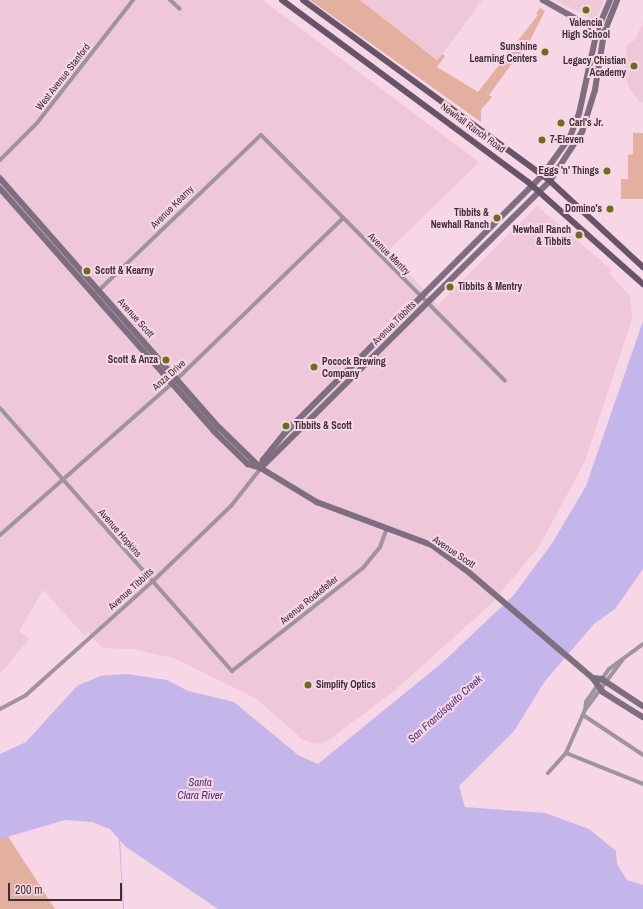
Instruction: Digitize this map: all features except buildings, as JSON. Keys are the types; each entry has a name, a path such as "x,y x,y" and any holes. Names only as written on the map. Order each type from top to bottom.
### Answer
{"main road":[{"name":"Newhall Ranch Road","path":"282,0 534,186 643,284"},
{"name":"Newhall Ranch Road","path":"304,0 550,181 643,267"},
{"path":"544,0 604,33"},
{"name":"Avenue Tibbitts","path":"261,468 263,460 284,434 534,186 542,176 570,137 579,114 598,31 610,0"},
{"name":"Avenue Tibbitts","path":"261,468 550,181 582,132 595,90 604,33 617,0"},
{"name":"Avenue Scott","path":"0,178 172,383 230,448 248,464 261,468 317,502 432,545 500,598 592,678 596,686 643,717"},
{"name":"Avenue Scott","path":"0,188 261,468"},
{"path":"592,678 602,679 643,706"}],"street":[{"name":"West Avenue Stanford","path":"0,160 37,124 133,0"},
{"path":"170,0 180,9"},
{"name":"Avenue Kearny","path":"97,293 257,135 264,136"},
{"name":"Avenue Mentry","path":"264,136 342,219 505,381"},
{"name":"Anza Drive","path":"0,535 172,383 342,219"},
{"name":"Avenue Hopkins","path":"0,408 228,669"},
{"name":"Avenue Tibbitts","path":"0,709 26,695 152,582 231,506 261,468"},
{"name":"Avenue Rockefeller","path":"228,669 236,670 363,568 380,547 387,528"},
{"path":"584,712 624,659 643,644"},
{"path":"548,773 566,753 596,686 616,661 624,659"},
{"path":"584,712 643,755"},
{"path":"566,753 643,784"}],"shaded area":[{"path":"0,0 262,0 479,162 388,251 438,305 537,206 612,270 609,273 630,296 632,319 585,461 540,545 492,603 394,691 327,741 317,744 303,740 257,699 174,658 132,649 102,648 88,632 84,635 43,590 19,631 29,639 0,674"},
{"path":"310,0 360,0 437,60 442,54 445,56 437,67 478,92 538,15 536,13 540,8 545,11 522,56 519,54 489,95 492,97 481,110 481,122"},
{"path":"360,0 482,0 438,60"},
{"name":"Valencia High School","path":"555,0 605,0 595,20"},
{"name":"Legacy Chistian Academy","path":"643,22 643,101 640,103 629,87 624,73 627,45 635,40"},
{"path":"633,133 643,133 643,199 621,199 621,179 628,179 628,155 633,154"},
{"path":"0,824 55,909 0,909"}],"water":[{"name":"Santa Clara River","path":"643,321 643,569 615,609 594,624 545,681 514,731 459,786 465,807 545,813 589,829 616,851 617,864 627,880 643,885 643,909 218,909 126,847 110,829 92,822 65,820 0,839 0,754 26,742 77,686 100,676 127,674 167,680 188,691 234,702 298,755 318,764 443,662 513,596 553,542 586,486"}],"waterway":[{"path":"119,838 123,909"}],"place":[{"name":"Valencia High School","path":"586,10"},
{"name":"Sunshine Learning Centers","path":"545,52"},
{"name":"Legacy Chistian Academy","path":"634,66"},
{"name":"Carl's Jr.","path":"561,123"},
{"name":"7-Eleven","path":"542,140"},
{"name":"Eggs 'n' Things","path":"607,171"},
{"name":"Domino's","path":"610,209"},
{"name":"Tibbits & Newhall Ranch","path":"497,218"},
{"name":"Newhall Ranch & Tibbits","path":"579,235"},
{"name":"Scott & Kearny","path":"87,271"},
{"name":"Tibbits & Mentry","path":"450,287"},
{"name":"Scott & Anza","path":"166,360"},
{"name":"Pocock Brewing Company","path":"314,367"},
{"name":"Tibbits & Scott","path":"286,426"},
{"name":"Simplify Optics","path":"308,685"}],"water label":[{"name":"San Francisquito Creek","path":"445,709"}]}
